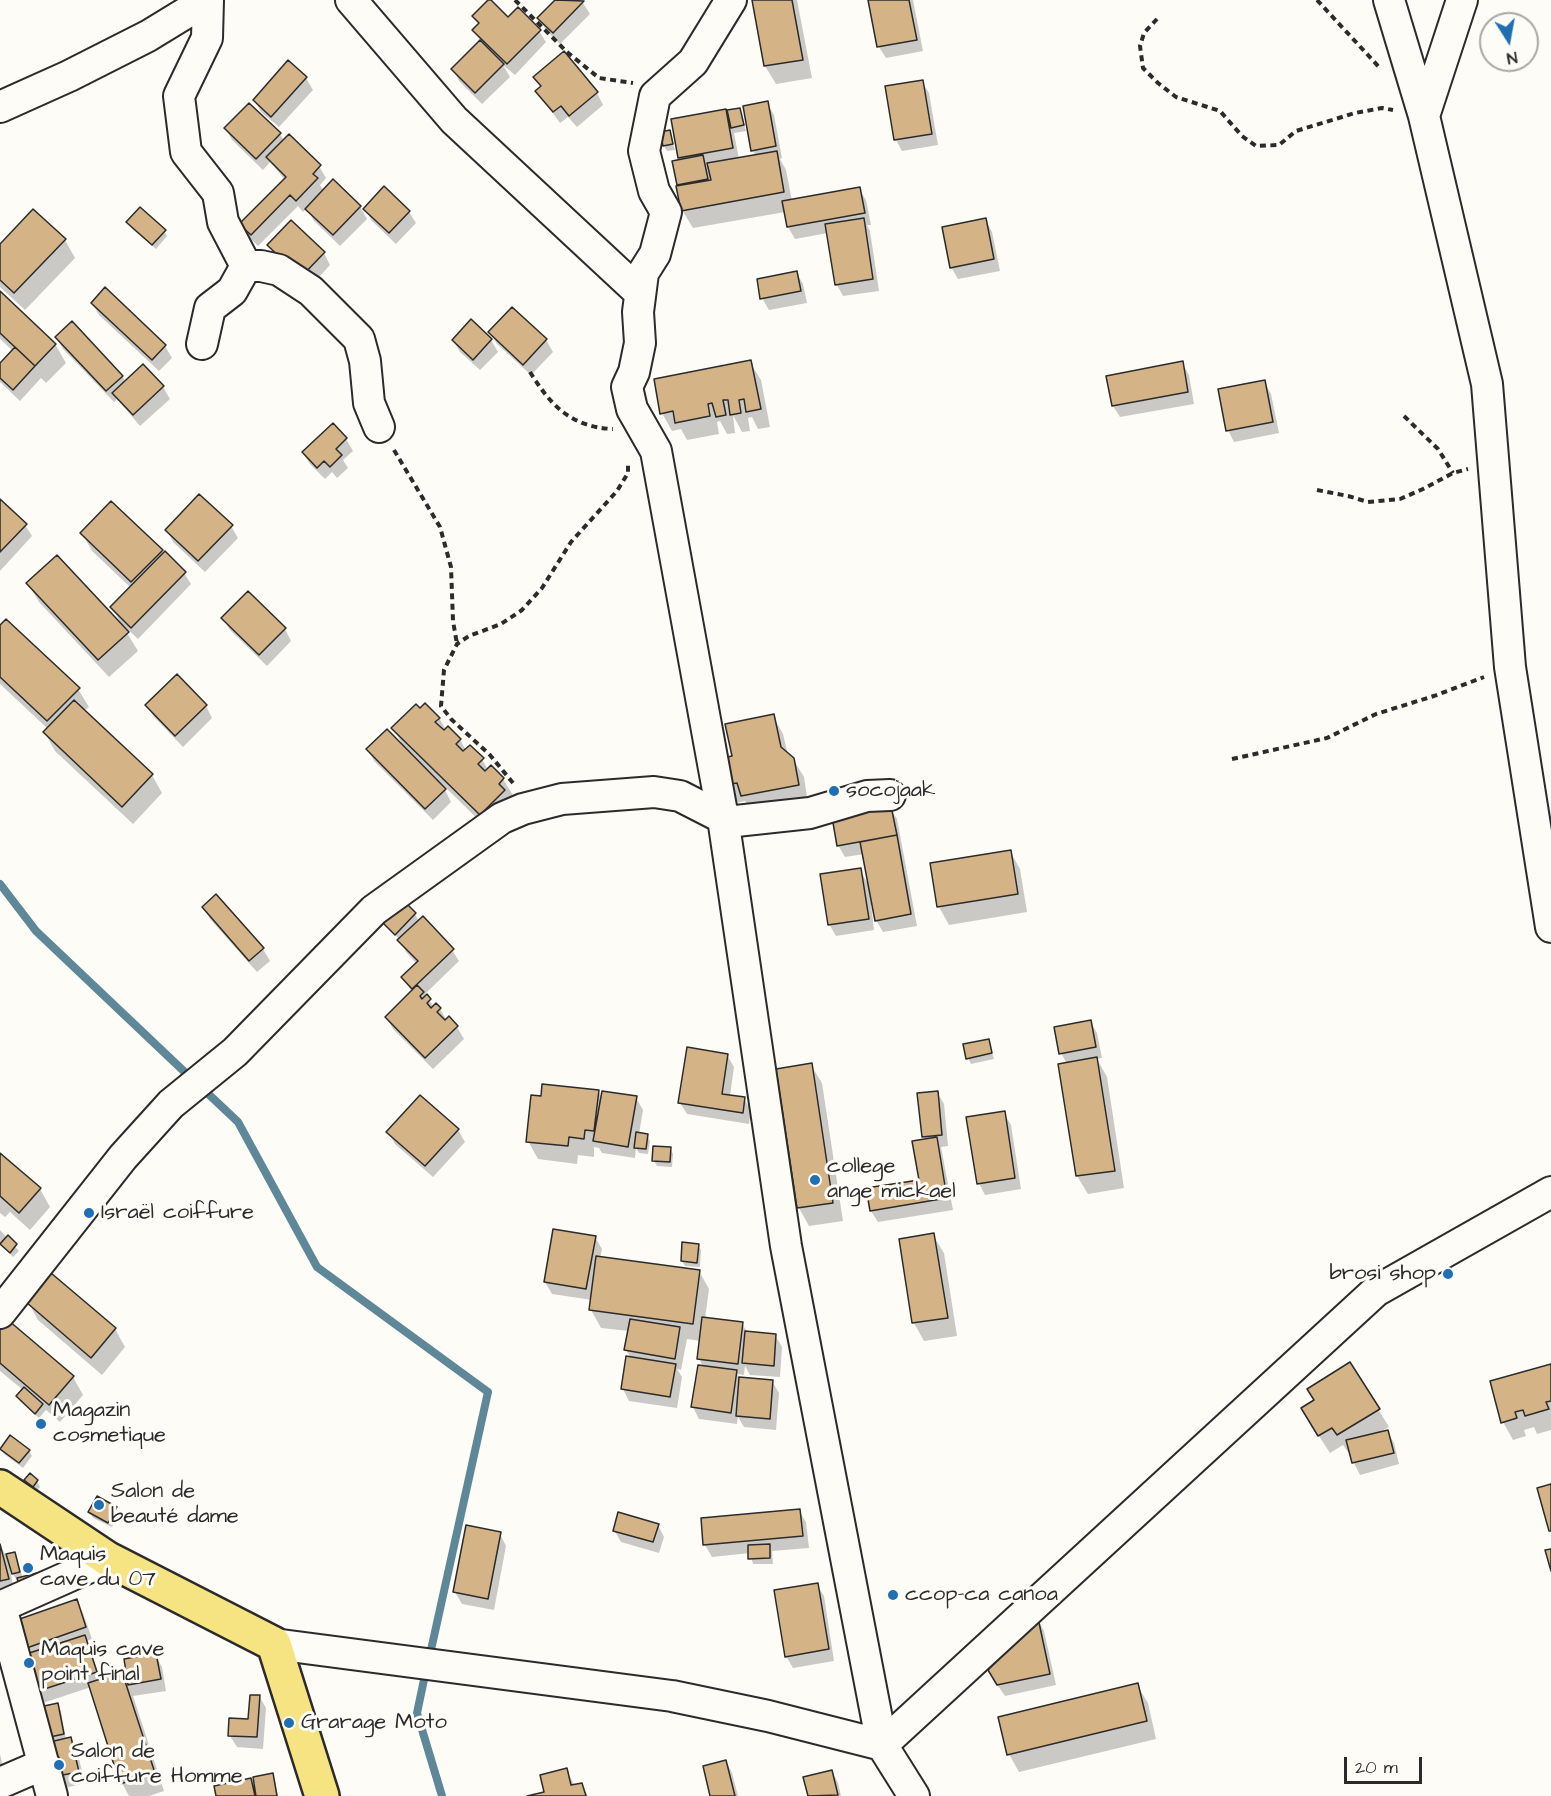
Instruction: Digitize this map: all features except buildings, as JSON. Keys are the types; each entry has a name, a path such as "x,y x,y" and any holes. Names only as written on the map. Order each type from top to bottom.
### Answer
{"main road":[{"path":"0,1487 108,1559 274,1644 322,1796"}],"street":[{"path":"0,107 69,76 148,36 207,0"},
{"path":"207,0 207,38 178,96 186,152 218,193 223,222 246,266"},
{"path":"351,0 454,120 640,293"},
{"path":"731,0 693,62 656,96 644,151 654,191 666,212 655,254 642,273 638,312 640,343 634,372 627,387 632,409 656,452 723,818 786,1246 882,1745 914,1796"},
{"path":"1389,0 1424,116 1487,384 1510,667 1551,927"},
{"path":"1424,116 1462,0"},
{"path":"202,344 210,308 232,291 246,266"},
{"path":"246,266 261,266 279,270 287,275 311,291 359,339 365,361 369,403 379,427"},
{"path":"0,1313 123,1157 171,1104 235,1052 374,910 502,818 533,806 562,799 654,792 680,796 723,818 736,821 810,813 867,796 890,795"},
{"path":"882,1745 1376,1291 1551,1192"},
{"path":"52,1796 0,1607 108,1559"},
{"path":"274,1644 672,1696 768,1716 882,1745"},
{"path":"0,1783 44,1764"}],"path":[{"path":"515,0 567,52 599,78 634,83 656,96"},
{"path":"1317,0 1385,74"},
{"path":"1157,19 1144,33 1140,46 1143,68 1176,97 1220,111 1242,136 1256,146 1279,145 1296,131 1355,113 1382,108 1424,116"},
{"path":"530,372 545,396 566,415 579,423 611,430 641,427 628,457 628,473 617,491 571,542 542,588 522,610 501,624 469,636 457,644 444,670 441,706 451,719 490,755 533,806"},
{"path":"1404,416 1438,449 1453,473"},
{"path":"379,427 440,527 451,567 453,621 457,644"},
{"path":"1317,490 1368,502 1400,499 1453,473 1492,464"},
{"path":"1232,759 1327,738 1376,714 1434,696 1510,667"}],"waterway":[{"path":"0,884 36,931 191,1078"},
{"path":"202,1088 238,1122 317,1267 488,1392 429,1659"},
{"path":"426,1670 417,1713 442,1796"}],"place":[{"name":"socojaak","path":"834,791"},
{"name":"college ange mickael","path":"815,1180"},
{"name":"Israël coiffure","path":"89,1213"},
{"name":"brosi shop","path":"1448,1274"},
{"name":"Magazin cosmetique","path":"41,1424"},
{"name":"Salon de beauté dame","path":"99,1505"},
{"name":"Maquis cave du 07","path":"28,1568"},
{"name":"ccop-ca canoa","path":"893,1595"},
{"name":"Maquis cave point final","path":"29,1663"},
{"name":"Grarage Moto","path":"289,1723"},
{"name":"Salon de coiffure Homme","path":"59,1765"}]}
